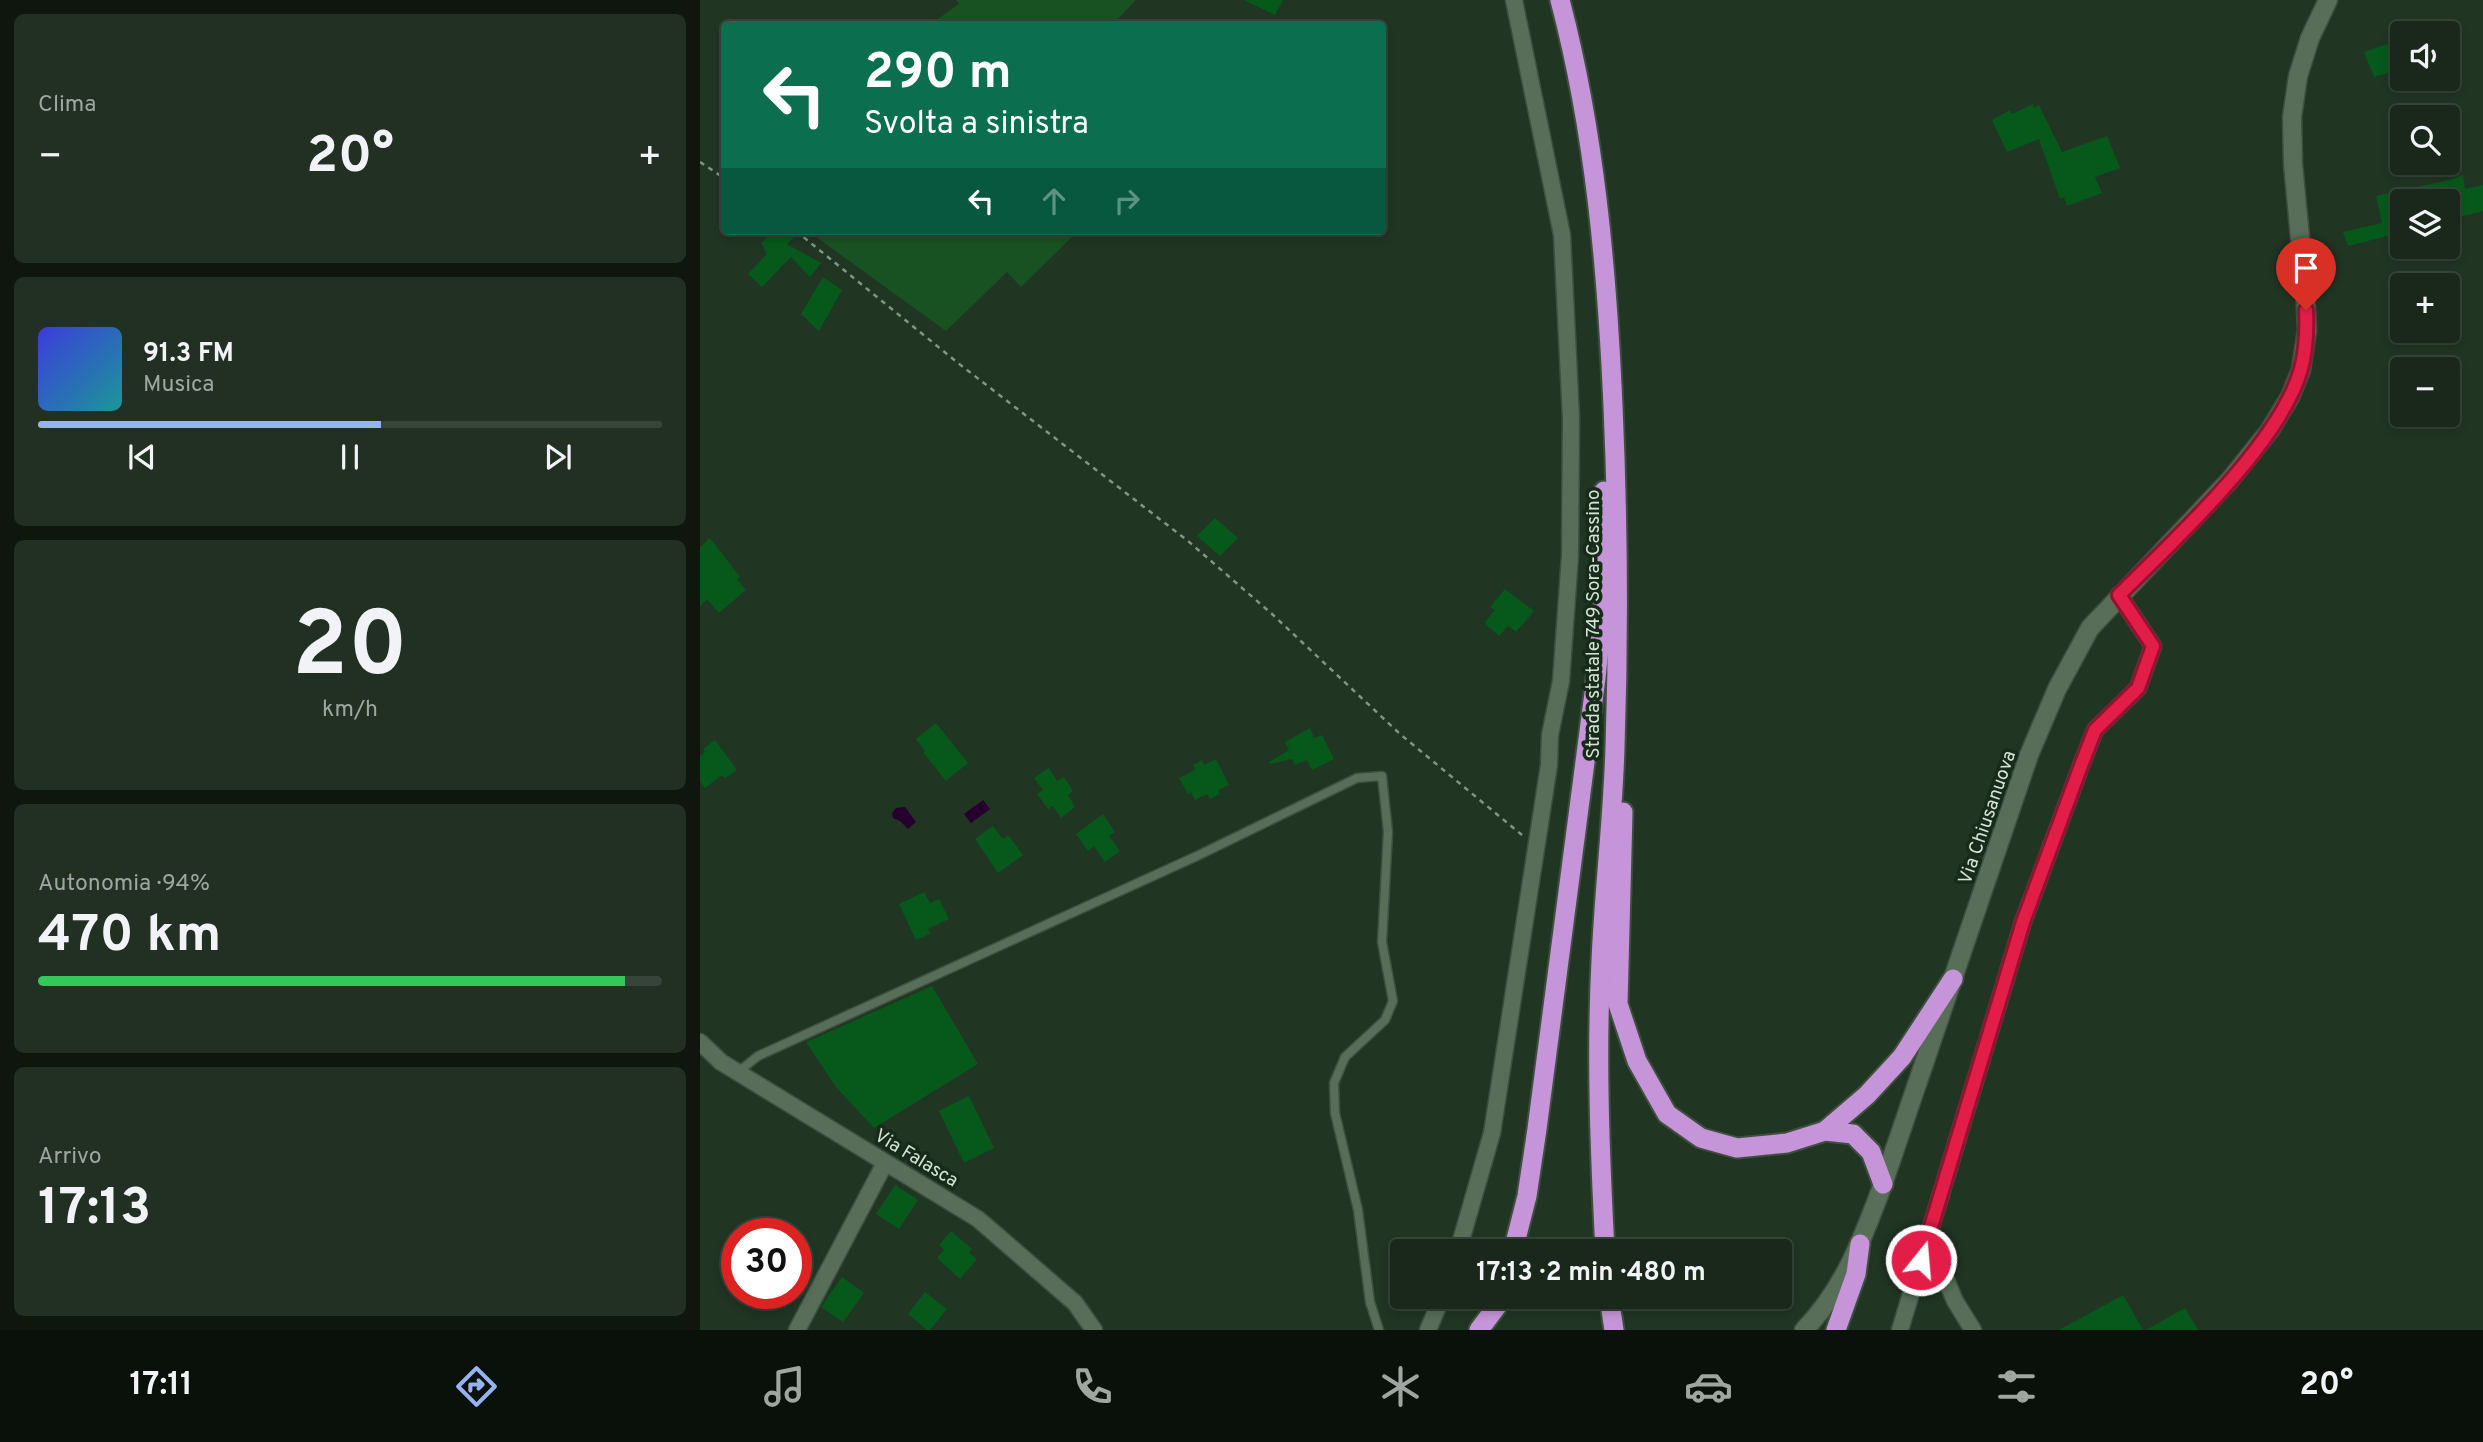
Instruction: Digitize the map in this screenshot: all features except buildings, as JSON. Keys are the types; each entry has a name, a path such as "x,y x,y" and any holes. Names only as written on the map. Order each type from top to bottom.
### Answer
{"highway":[{"name":"Strada statale 749 Sora-Cassino","path":"1560,0 1593,163 1608,296 1618,516 1619,635 1615,751 1600,964 1599,1128 1604,1239"},
{"path":"1516,1239 1527,1196 1535,1142 1596,678 1603,606 1605,473 1614,432"},
{"path":"1619,635 1626,699 1618,1004 1637,1061 1667,1114 1701,1138 1737,1148 1787,1143 1825,1131 1867,1095 1902,1057 1953,979"},
{"path":"1825,1131 1853,1134 1871,1152 1883,1184"},
{"path":"1836,1330 1856,1274 1860,1244"},
{"path":"1479,1330 1494,1309"},
{"path":"1500,1330 1501,1309"},
{"path":"1611,1309 1614,1330"}],"street":[{"path":"1462,1239 1493,1133 1549,765 1549,735 1562,669 1570,556 1571,418 1562,235 1514,0"},
{"name":"Via Chiusanuova","path":"1804,1330 1842,1282 1860,1244 1883,1184 2029,755 2057,689 2090,628 2230,480 2270,430 2290,397 2301,369 2307,330 2293,164 2292,117 2298,76 2310,38 2328,0"},
{"path":"1900,1330 2020,932 2082,763 2095,730 2138,688 2153,646 2119,595"},
{"name":"Via Falasca","path":"700,1042 721,1062 978,1219 1075,1303 1094,1330"},
{"path":"797,1330 886,1163"},
{"path":"1928,1237 1955,1301 1973,1330"},
{"path":"1429,1330 1437,1309"}],"lane":[{"path":"738,1072 758,1056 1197,856 1357,778 1382,776 1388,832 1382,942 1393,1001 1385,1020 1345,1057 1334,1083 1335,1113 1358,1210 1370,1302 1379,1330"}],"path":[{"path":"700,162 721,176"},
{"path":"801,235 958,363 1188,541 1272,614 1400,734 1536,846"}],"green space":[{"path":"956,0 1136,0 1116,21 935,21 959,4"},
{"path":"814,235 1074,235 1021,287 1007,272 946,331"}],"shaded area":[{"path":"983,800 990,809 971,823 964,814"},
{"path":"905,807 916,822 908,829 893,818 892,813 896,808"}],"route":[{"path":"1921,1260 2023,922 2082,763 2095,730 2138,688 2153,646 2119,595 2230,480 2270,430 2290,397 2301,369 2307,330 2306,310"}]}
